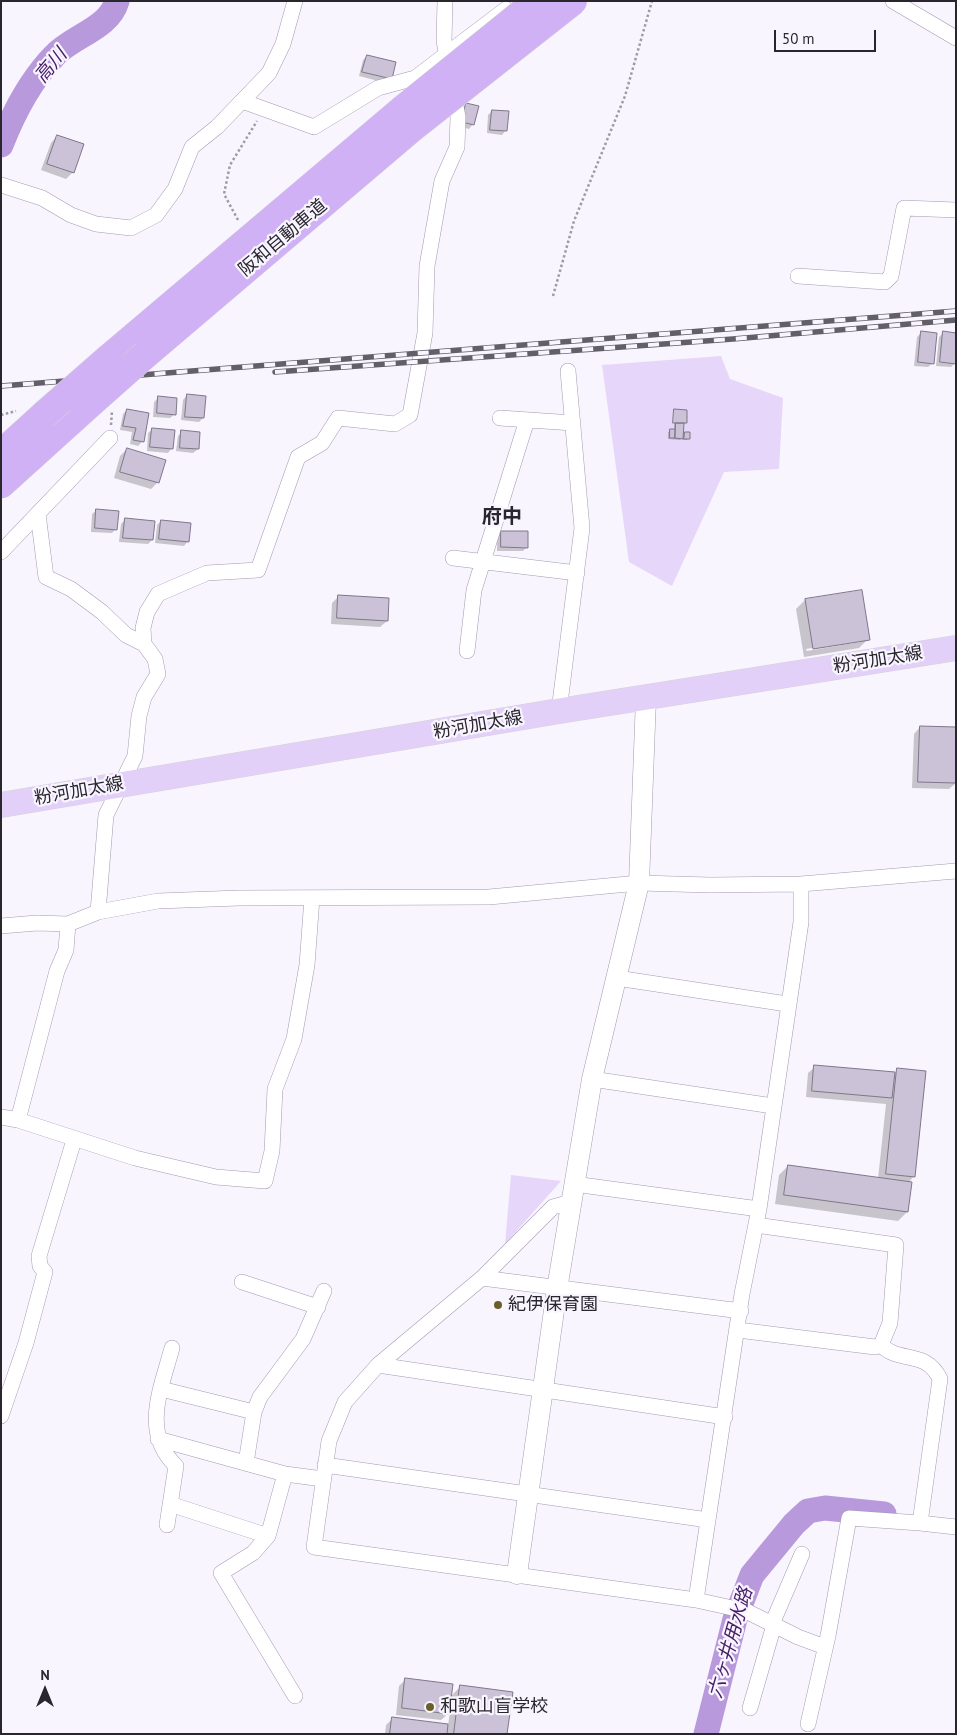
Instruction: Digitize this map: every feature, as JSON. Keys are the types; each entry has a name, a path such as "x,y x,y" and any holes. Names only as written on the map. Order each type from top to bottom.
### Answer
{"highway":[{"name":"阪和自動車道","path":"1,484 537,1"},
{"name":"阪和自動車道","path":"1,454 109,358 408,119 573,1"}],"main road":[{"name":"粉河加太線","path":"1,805 559,711 956,648"}],"street":[{"path":"1,185 42,198 71,215 96,224 131,228 156,215 175,189 192,147 217,127 269,74 283,44 295,1"},
{"path":"144,644 143,628 147,612 158,594 208,572 258,570 298,457 322,443 338,418 395,424 410,415 425,333 428,266 442,181 457,147 458,117 444,41 445,1"},
{"path":"242,101 314,127 378,88 415,78 517,1"},
{"path":"893,1 956,38"},
{"path":"798,276 885,282 891,276 904,208 956,210"},
{"path":"559,711 582,528 568,371"},
{"path":"500,418 573,423"},
{"path":"467,651 474,590 526,420"},
{"path":"1,552 110,438"},
{"path":"38,514 46,577 71,589 102,612 126,635 144,644 155,659 158,674 144,697 139,716 135,756 106,815 98,912"},
{"path":"453,558 576,573"},
{"path":"517,1574 572,1193 592,1080 639,883 646,698"},
{"path":"1,926 37,923 68,924 98,912 158,901 489,897 639,883 710,885 801,884 956,871"},
{"path":"696,1600 740,1311 759,1209 787,1004 801,922 801,884"},
{"path":"1,1117 18,1120 74,1140 135,1158 216,1177 265,1181 272,1151 275,1090 294,1038 307,965 312,898"},
{"path":"18,1120 57,971 66,950 68,924"},
{"path":"617,978 787,1004"},
{"path":"592,1080 773,1106"},
{"path":"1,1416 26,1343 45,1272 40,1266 39,1256 74,1140"},
{"path":"759,1209 572,1193 553,1207 482,1278 378,1365 345,1402 329,1441 314,1547 517,1574 728,1606 746,1611 798,1637 825,1647"},
{"path":"756,1224 896,1245 890,1323 881,1345"},
{"path":"482,1278 740,1311"},
{"path":"242,1282 318,1307"},
{"path":"246,1463 254,1412 260,1397 303,1339 324,1291"},
{"path":"738,1330 874,1347 881,1345"},
{"path":"881,1345 886,1351 924,1360 936,1371 940,1379 921,1518"},
{"path":"168,1525 176,1466 163,1454 158,1439 155,1418 172,1348"},
{"path":"378,1365 725,1417"},
{"path":"161,1389 254,1412"},
{"path":"158,1439 285,1474 324,1472 528,1495 708,1520"},
{"path":"285,1474 268,1536 252,1553 221,1573 295,1696"},
{"path":"170,1504 268,1536"},
{"path":"808,1724 825,1647 849,1518 921,1518 956,1527"},
{"path":"750,1708 773,1625 802,1554"}],"path":[{"path":"553,296 574,221 625,96 652,1"},
{"path":"238,220 224,194 230,165 264,109"}],"shaded area":[{"path":"721,356 730,379 783,398 779,469 724,472 672,586 629,562 602,365"},
{"path":"511,1175 561,1181 505,1244"}],"building":[{"path":"367,55 396,62 392,79 362,72"},
{"path":"466,103 479,106 474,125 462,122"},
{"path":"492,110 509,111 507,131 490,130"},
{"path":"57,135 84,144 74,173 47,164"},
{"path":"921,331 937,333 934,364 918,362"},
{"path":"943,331 956,333 956,364 940,362"},
{"path":"187,394 206,396 204,418 185,417"},
{"path":"158,396 177,398 176,415 157,413"},
{"path":"127,409 149,413 144,442 133,440 136,428 123,426"},
{"path":"674,409 687,410 687,423 673,423"},
{"path":"676,423 684,423 683,439 675,438"},
{"path":"152,428 175,430 173,449 150,447"},
{"path":"670,429 675,429 675,438 670,438"},
{"path":"181,430 200,432 199,449 180,448"},
{"path":"685,432 690,432 690,439 684,439"},
{"path":"127,448 166,460 159,483 120,472"},
{"path":"96,509 119,511 117,530 95,528"},
{"path":"125,518 155,521 153,540 123,538"},
{"path":"161,520 191,523 189,542 159,539"},
{"path":"501,531 528,531 528,548 501,547"},
{"path":"862,590 870,640 813,649 805,599"},
{"path":"338,595 389,598 388,621 337,618"},
{"path":"920,726 956,727 956,783 918,782"},
{"path":"814,1065 895,1072 892,1098 812,1091"},
{"path":"897,1068 926,1071 915,1177 886,1174"},
{"path":"788,1165 912,1182 908,1212 784,1195"},
{"path":"405,1678 453,1684 449,1714 402,1708"},
{"path":"460,1685 513,1692 507,1734 454,1734"},
{"path":"392,1717 448,1724 447,1734 390,1734"}],"waterway":[{"name":"高川","path":"1,145 23,98 46,65 62,49 106,19 113,11 117,1"},
{"name":"六ヶ井用水路","path":"706,1734 735,1619 752,1575 794,1524 808,1511 825,1508 884,1514"}],"railway":[{"path":"1,386 956,311"},
{"path":"275,372 733,339 956,320"}],"place":[{"name":"紀伊保育園","path":"498,1305"},
{"name":"和歌山盲学校","path":"430,1707"}],"district":[{"name":"府中","path":"502,517"}]}
